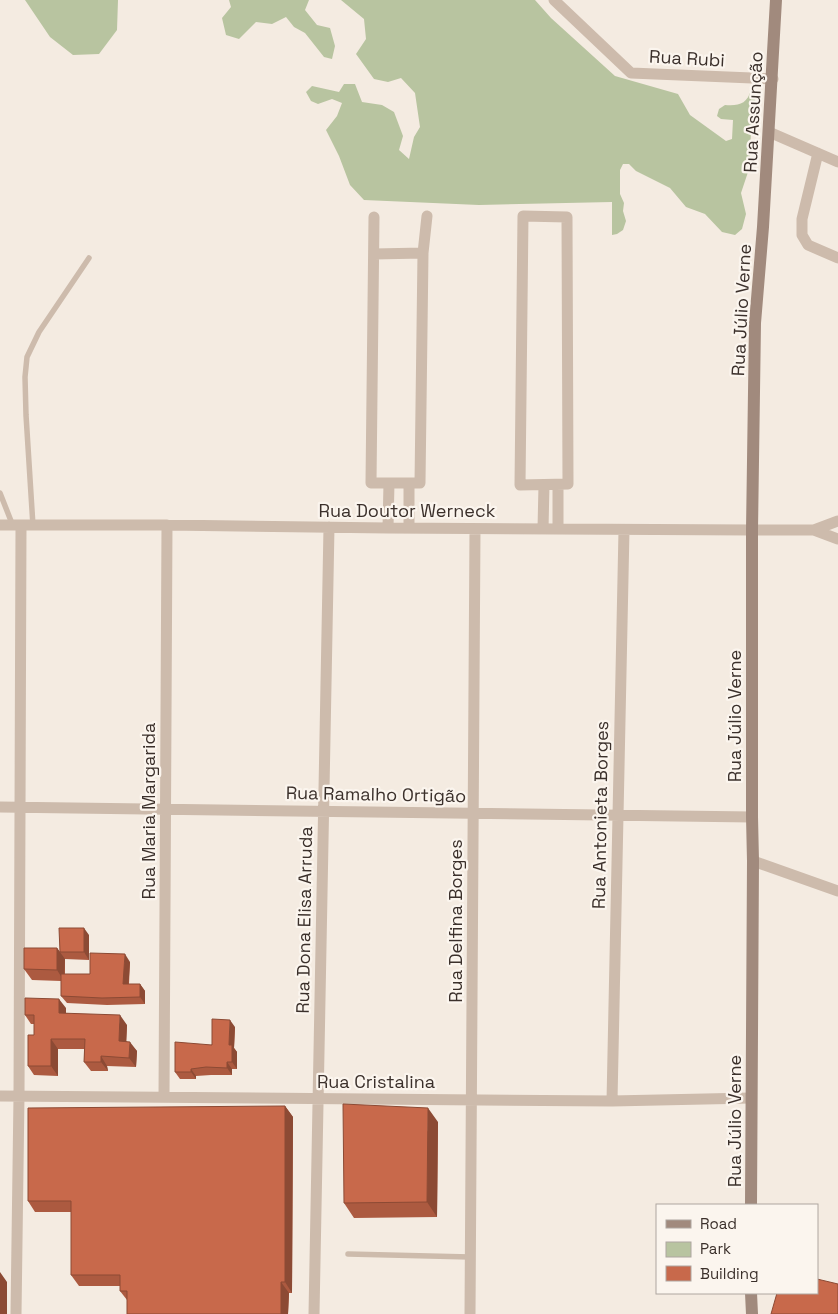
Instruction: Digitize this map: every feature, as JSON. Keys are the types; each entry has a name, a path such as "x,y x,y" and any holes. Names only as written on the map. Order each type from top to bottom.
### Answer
{"street":[{"name":"Rua Rubi","path":"554,0 631,73 773,79"},
{"name":"Rua Assunção","path":"763,227 773,79 776,0"},
{"path":"769,132 838,162"},
{"path":"818,153 802,219 802,235 808,246 838,258"},
{"path":"374,217 371,483 420,483 423,253 427,216"},
{"path":"523,216 566,217 568,484 558,485 520,485 523,216"},
{"name":"Rua Júlio Verne","path":"751,1204 752,530 755,323 763,227"},
{"path":"374,254 423,253"},
{"path":"388,528 389,483"},
{"path":"408,528 409,483"},
{"path":"543,529 544,485"},
{"path":"558,485 558,529"},
{"path":"814,530 838,521"},
{"name":"Rua Doutor Werneck","path":"0,525 814,530"},
{"name":"Rua Maria Margarida","path":"164,1097 167,525"},
{"path":"16,1314 23,526"},
{"name":"Rua Dona Elisa Arruda","path":"314,1314 329,528"},
{"name":"Rua Delfina Borges","path":"470,1314 475,529"},
{"name":"Rua Antonieta Borges","path":"612,1101 624,530"},
{"path":"814,530 838,539"},
{"name":"Rua Ramalho Ortigão","path":"0,807 752,818"},
{"path":"753,861 838,891"},
{"name":"Rua Cristalina","path":"0,1096 612,1101 751,1098"},
{"path":"752,1294 752,1314"}],"lane":[{"path":"23,526 26,415 25,377 27,357 39,332 89,258"},
{"path":"0,493 23,526"},
{"path":"348,1254 470,1257"}],"green space":[{"path":"25,0 118,0 117,30 99,54 73,55 50,37"},
{"path":"229,0 309,0 305,10 317,25 330,28 335,46 332,59 324,57 305,33 294,27 286,17 272,24 256,22 239,39 226,35 222,18 231,7"},
{"path":"341,0 535,0 551,18 615,76 678,94 690,115 726,141 732,139 733,120 721,119 717,116 719,109 725,105 742,103 751,90 756,94 749,169 741,193 746,214 742,229 735,235 722,232 705,214 686,207 670,188 636,171 629,164 623,164 620,170 620,194 624,203 623,211 626,221 623,230 612,235 612,202 479,205 364,200 350,185 339,156 326,130 337,116 342,103 332,99 318,104 311,101 306,92 312,86 339,92 344,84 355,84 362,102 382,105 394,112 403,136 399,150 409,159 414,137 420,127 415,93 401,78 388,82 374,79 356,54 366,39 364,19"}],"building":[{"path":"59,928 84,928 84,952 60,952"},
{"path":"24,948 57,948 57,970 24,969"},
{"path":"90,953 125,954 123,984 140,984 140,997 61,996 61,974 90,974"},
{"path":"25,998 59,999 59,1013 120,1015 119,1041 130,1042 129,1058 101,1056 101,1062 84,1062 85,1039 51,1039 51,1066 28,1066 28,1035 34,1035 34,1015 25,1015"},
{"path":"212,1019 230,1020 229,1045 232,1045 232,1062 227,1062 227,1068 206,1067 191,1069 191,1072 175,1072 175,1042 212,1045"},
{"path":"343,1104 428,1108 427,1202 344,1203"},
{"path":"285,1106 285,1282 281,1282 281,1314 127,1314 127,1291 120,1291 120,1275 71,1275 71,1201 28,1201 28,1108"},
{"path":"818,1279 838,1284 838,1314 771,1314 777,1294 818,1294"}]}
